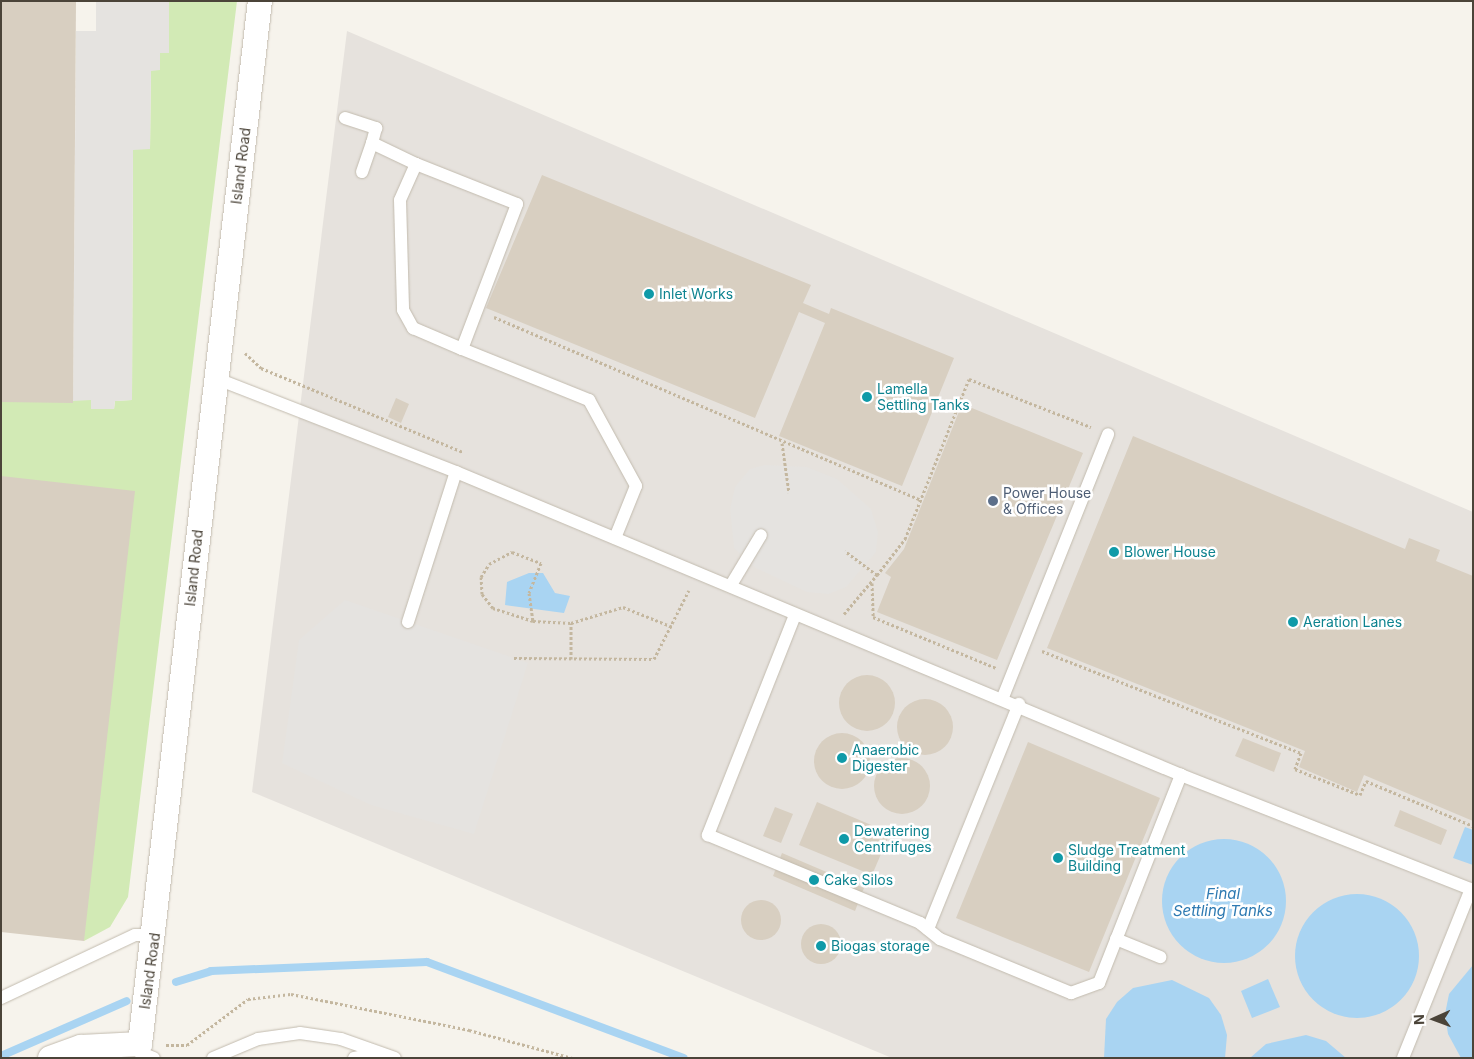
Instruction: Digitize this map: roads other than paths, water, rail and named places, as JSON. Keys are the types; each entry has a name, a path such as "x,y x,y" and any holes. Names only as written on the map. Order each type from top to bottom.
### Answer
{"street":[{"name":"Island Road","path":"50,1058 81,1047 143,1053 215,378 260,1"}],"lane":[{"path":"345,118 376,128 362,172"},
{"path":"372,143 416,164 517,204 479,311 462,349"},
{"path":"416,164 400,200 403,310 413,328 589,400 636,486 616,538"},
{"path":"215,378 456,472 731,585 795,615 1003,697 1181,775 1472,889 1403,1058"},
{"path":"1003,697 1108,434"},
{"path":"408,622 456,472"},
{"path":"731,585 760,535"},
{"path":"795,615 708,835 928,929 940,939 1070,993 1099,983 1181,775"},
{"path":"928,929 1019,704"},
{"path":"1,998 135,935 156,935"},
{"path":"1116,940 1160,957"},
{"path":"213,1058 258,1039 300,1034 341,1039 395,1058"},
{"path":"354,1058 382,1052"}],"water":[{"path":"529,573 543,573 555,593 570,596 564,613 505,605 507,582"},
{"path":"1465,827 1473,830 1473,865 1453,858"},
{"name":"Final Settling Tanks","path":"1224,839 1248,843 1268,857 1282,877 1286,901 1282,925 1268,945 1248,959 1224,963 1200,959 1180,945 1166,925 1162,901 1166,877 1180,857 1200,843"},
{"name":"Final Settling Tanks","path":"1357,894 1381,898 1401,912 1415,932 1419,956 1415,980 1401,1000 1381,1014 1357,1018 1333,1014 1313,1000 1299,980 1295,956 1299,932 1313,912 1333,898"},
{"path":"1473,965 1473,1058 1461,1058 1448,1034 1445,1014 1449,994"},
{"path":"1268,979 1280,1007 1252,1018 1241,991"},
{"path":"1172,980 1209,998 1221,1015 1227,1035 1225,1058 1104,1058 1106,1019 1117,1002 1133,988"},
{"path":"1306,1035 1326,1041 1346,1058 1250,1058 1266,1044"}],"waterway":[{"path":"176,982 211,971 427,962 684,1058"},
{"path":"1,1056 127,1001"}],"place":[{"name":"Inlet Works","path":"649,294"},
{"name":"Lamella Settling Tanks","path":"867,397"},
{"name":"Power House & Offices","path":"993,501"},
{"name":"Blower House","path":"1114,552"},
{"name":"Aeration Lanes","path":"1293,622"},
{"name":"Anaerobic Digester","path":"842,758"},
{"name":"Dewatering Centrifuges","path":"844,839"},
{"name":"Sludge Treatment Building","path":"1058,858"},
{"name":"Cake Silos","path":"814,880"},
{"name":"Biogas storage","path":"821,946"}]}
